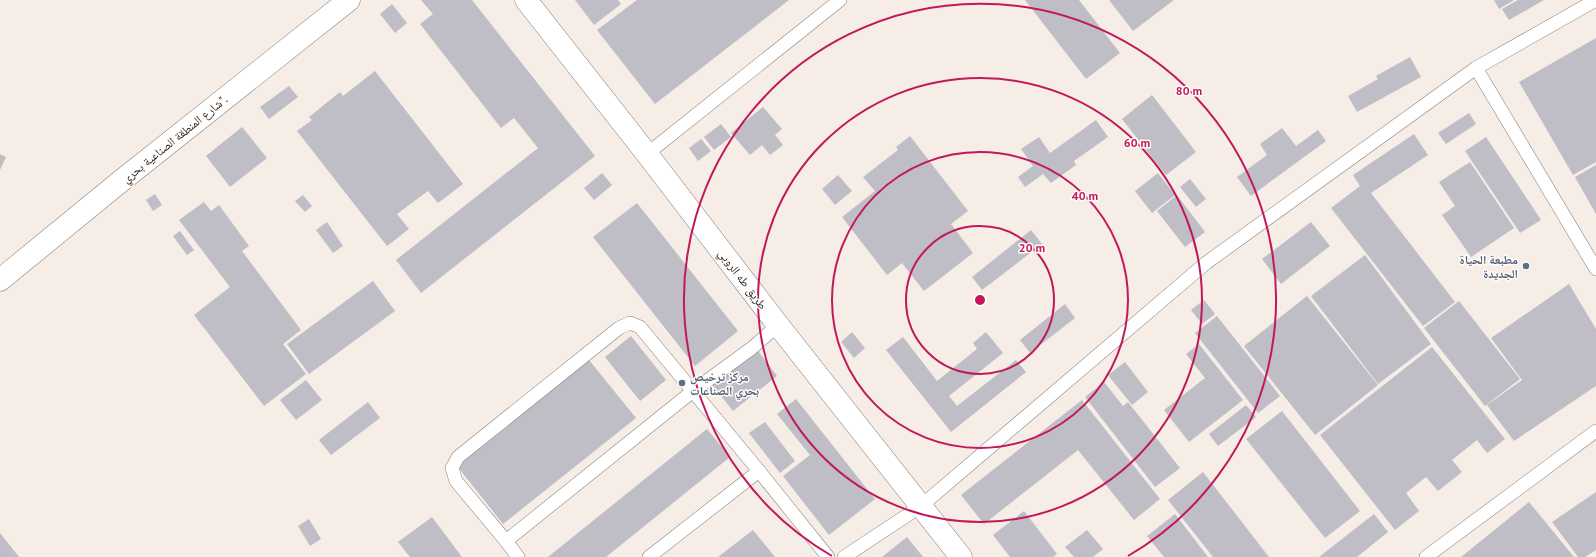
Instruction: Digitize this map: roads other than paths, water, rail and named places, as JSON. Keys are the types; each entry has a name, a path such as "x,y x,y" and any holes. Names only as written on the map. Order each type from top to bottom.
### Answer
{"street":[{"name":"شارع المنطقة الصناعية بحري\".","path":"0,280 121,181 349,0"},
{"name":"طريق طه الروبي","path":"526,0 647,154 778,325 961,557"}],"lane":[{"path":"647,154 840,0"},
{"path":"844,557 921,506 1206,262 1476,68 1596,0"},
{"path":"1476,68 1596,269"},
{"path":"518,557 456,481 452,468 458,457 464,452 619,328 630,323 640,327 828,557"},
{"path":"506,541 693,391 752,348 778,325"},
{"path":"1426,557 1596,431"},
{"path":"650,557 759,471"}],"place":[{"name":"مطبعة الحياة الجديدة","path":"1526,266"},
{"name":"مركز ترخيص بحري الصناعات","path":"682,383"}]}
